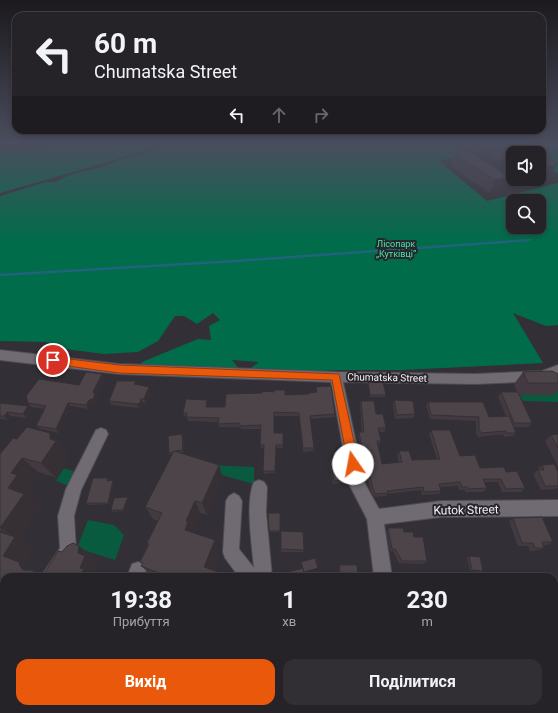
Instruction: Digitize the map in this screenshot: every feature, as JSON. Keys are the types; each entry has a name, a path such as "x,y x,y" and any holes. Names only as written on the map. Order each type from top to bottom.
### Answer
{"street":[{"name":"Chumatska Street","path":"0,354 119,369 336,377 475,379 543,376 558,370"},
{"path":"543,376 558,385"},
{"path":"336,377 358,486 375,517 382,573"},
{"path":"53,573 68,550 66,516 74,489 101,434"},
{"path":"259,486 258,512 263,573"},
{"path":"234,501 231,552 247,573"},
{"name":"Kutok Street","path":"375,517 441,509 558,508"}],"green space":[{"path":"0,175 62,175 0,193"},
{"name":"Лісопарк „Кутківці“","path":"68,175 456,175 487,201 506,196 506,234 546,234 546,194 515,194 558,183 558,325 546,326 513,313 543,363 402,370 281,372 248,370 259,362 232,360 240,370 139,367 142,362 198,339 211,340 209,326 220,320 213,313 197,324 184,316 175,316 158,341 138,352 104,354 65,349 45,342 0,341 0,196 46,182 56,182"},
{"path":"554,385 558,391 558,402 523,401 515,386"},
{"path":"182,464 254,467 254,484"},
{"path":"64,468 78,473 69,486 56,481"},
{"path":"88,520 114,525 124,535 115,560 77,548"}],"building":[{"path":"487,175 506,175 506,178 495,180"},
{"path":"552,371 558,374 558,383 528,383 523,372"},
{"path":"86,372 102,374 93,392 95,395 93,399 89,400 86,405 68,403 56,429 36,426 46,406 28,403 26,396 39,379 79,385"},
{"path":"117,381 136,381 134,384 149,387 144,399 141,399 140,403 109,401"},
{"path":"368,382 383,382 386,395 370,395"},
{"path":"331,386 335,414 310,416 314,448 303,448 299,413 274,412 274,433 283,433 283,445 276,445 275,471 263,471 264,445 260,445 261,425 240,426 240,423 218,424 219,418 186,417 187,413 183,413 186,399 207,400 206,407 225,407 226,394 262,393 262,391 274,392 274,390 285,390 285,395 309,394 317,392 316,387"},
{"path":"501,392 518,392 532,423 514,423"},
{"path":"394,400 413,401 415,414 397,415"},
{"path":"361,401 374,401 376,414 383,414 386,428 378,428 381,441 377,441 382,464 402,462 399,451 409,451 412,460 440,459 431,430 450,430 460,456 475,455 480,468 504,467 506,472 517,471 525,488 506,489 501,479 483,479 487,488 468,489 468,487 462,487 460,482 439,484 441,491 424,492 423,487 387,491 388,493 375,494 368,467 365,467 359,432 364,432"},
{"path":"428,402 483,402 489,417 509,416 516,433 507,433 506,431 481,433 479,429 479,417 431,415"},
{"path":"0,403 28,406 23,414 7,412 4,416 0,416"},
{"path":"27,427 50,433 50,439 56,441 41,463 22,458 11,473 17,475 8,488 24,494 0,528 0,454 13,438 17,439"},
{"path":"182,434 183,450 169,453 168,436"},
{"path":"558,434 558,448 551,435"},
{"path":"174,451 219,465 202,503 195,501 186,521 188,522 185,530 215,540 204,567 221,573 159,573 141,566 143,563 140,562 149,544 147,543 162,513 145,507"},
{"path":"344,455 349,479 334,481 330,460 336,456"},
{"path":"554,464 558,472 558,486 545,486 538,470 544,470 542,465"},
{"path":"93,478 108,478 107,481 113,480 108,503 86,503"},
{"path":"128,497 123,510 111,510 114,498"},
{"path":"268,513 280,513 280,531 269,531"},
{"path":"542,517 553,542 542,542 544,548 535,548 533,543 522,543 513,518"},
{"path":"388,528 403,528 404,532 413,532 414,537 423,537 427,561 402,561 395,549 392,549"},
{"path":"281,531 303,532 304,550 281,549"},
{"path":"0,532 15,537 3,556 19,562 23,570 40,573 0,573"},
{"path":"73,543 79,546 78,553 85,556 80,568 84,569 82,573 45,573 58,551 62,552 67,546"},
{"path":"469,556 480,557 483,571 472,570"},
{"path":"315,558 318,568 304,572 301,562"},
{"path":"340,565 357,565 358,573 340,573"},
{"path":"303,568 304,573 288,573"}],"waterway":[{"path":"0,275 236,261 530,240"}],"route":[{"path":"53,360 119,369 336,377 353,464"}]}
